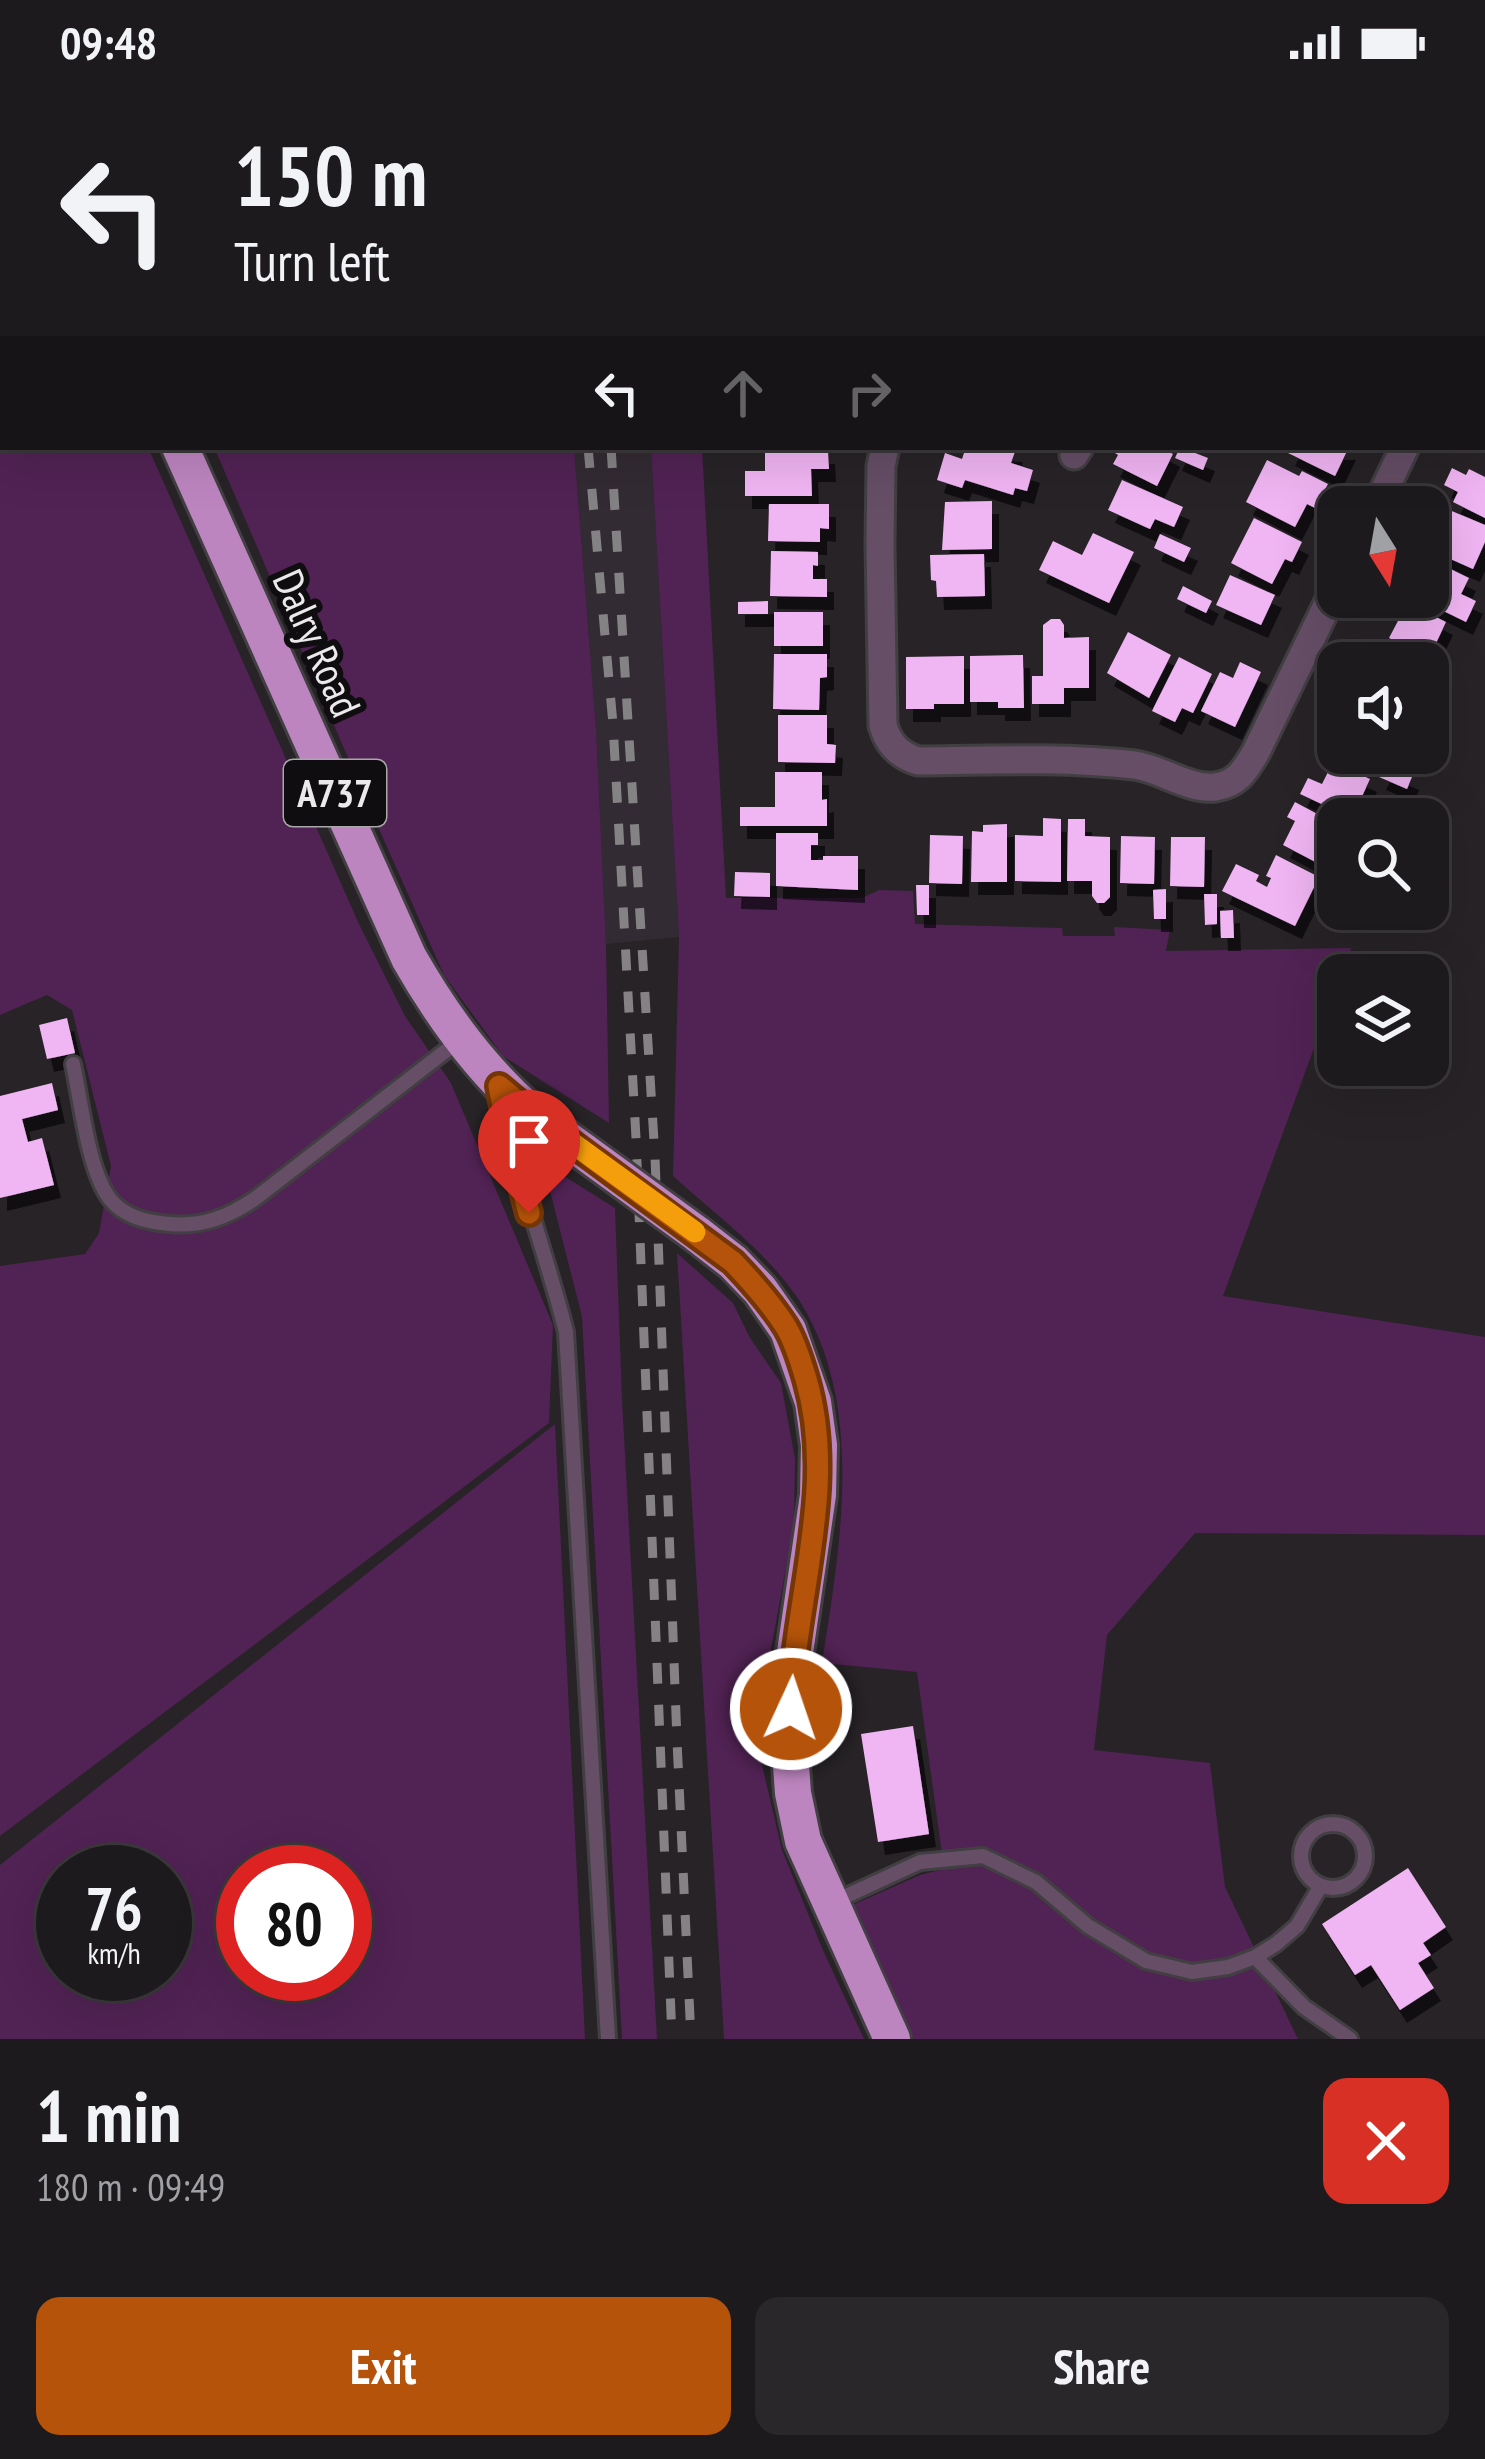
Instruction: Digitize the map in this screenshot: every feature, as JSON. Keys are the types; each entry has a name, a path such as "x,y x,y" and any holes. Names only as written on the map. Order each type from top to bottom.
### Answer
{"highway":[{"name":"Dalry Road","path":"181,450 409,958 438,1010 499,1086 733,1262 788,1330 813,1402 819,1445 818,1495 793,1666 793,1793 803,1840 831,1903"},
{"name":"A737","path":"831,1903 892,2039"}],"street":[{"path":"884,450 880,544 883,725 886,737 904,757 918,761 1080,760 1142,766 1197,787 1232,783 1243,775 1256,752 1321,618"},
{"path":"1386,486 1404,450"}],"lane":[{"path":"73,1064 97,1174 111,1202 140,1220 199,1225 232,1214 256,1198 461,1039"},
{"path":"499,1086 529,1213 566,1332 608,2039"},
{"path":"1343,1825 1365,1848 1364,1868 1351,1884 1320,1887 1300,1861 1305,1840 1321,1826 1343,1825"},
{"path":"831,1903 920,1862 983,1856 1036,1882 1088,1926 1146,1961 1192,1972 1255,1957 1298,1926 1320,1887"},
{"path":"1255,1957 1304,2007 1350,2039"}],"shaded area":[{"path":"0,450 149,450 359,924 405,1016 451,1083 553,1325 549,1423 0,1836 0,1266 85,1254 99,1233 111,1166 72,1010 47,995 0,1015"},
{"path":"215,450 574,450 596,728 609,1123 503,1056 444,975"},
{"path":"574,450 651,450 679,937 606,944 596,728"},
{"path":"651,450 702,450 726,898 862,898 879,890 913,891 915,924 1062,928 1063,936 1115,936 1114,927 1170,930 1166,951 1351,948 1349,954 1317,954 1317,1040 1223,1296 1485,1337 1485,1535 1195,1533 1107,1635 1094,1750 1210,1763 1225,1887 1298,2039 910,2039 850,1906 944,1869 917,1672 822,1663 842,1477 833,1385 820,1341 799,1300 772,1266 673,1176 679,937"},
{"path":"543,1163 615,1208 657,2039 622,2039 582,1317"},
{"path":"677,1253 733,1303 781,1383 795,1459 794,1525 771,1649 762,1765 782,1850 864,2039 724,2039"},
{"path":"555,1424 585,2039 0,2039 0,1865"}],"building":[{"path":"965,450 1016,450 1011,463 1033,470 1027,491 1015,488 1013,495 965,480 962,488 937,480 945,453 962,459"},
{"path":"1166,450 1173,454 1157,486 1113,464 1115,453"},
{"path":"1179,450 1188,450 1208,458 1203,470 1175,458"},
{"path":"1290,450 1348,450 1335,476"},
{"path":"765,451 828,451 829,469 811,469 812,496 745,496 745,471 765,471"},
{"path":"1267,460 1328,484 1317,486 1317,504 1315,508 1307,504 1295,527 1246,502"},
{"path":"1452,468 1485,477 1485,518 1453,502 1458,492 1444,485"},
{"path":"1122,480 1183,507 1174,527 1155,519 1150,529 1108,510"},
{"path":"992,501 992,549 942,550 945,502"},
{"path":"769,504 829,504 829,529 820,528 820,542 768,541"},
{"path":"1449,510 1485,525 1485,542 1473,569 1449,558"},
{"path":"1254,518 1302,542 1292,562 1285,559 1272,584 1231,563"},
{"path":"1093,533 1134,552 1109,603 1039,570 1053,541 1082,555"},
{"path":"1160,534 1191,548 1184,562 1154,548"},
{"path":"771,551 818,552 813,579 827,579 827,597 770,596"},
{"path":"984,554 985,596 937,597 930,555"},
{"path":"1449,568 1469,578 1461,594 1476,601 1466,622 1449,614"},
{"path":"1230,575 1275,595 1261,625 1216,605"},
{"path":"1183,586 1212,601 1206,613 1177,599"},
{"path":"768,601 768,614 738,614 738,602"},
{"path":"774,612 823,612 823,646 774,646"},
{"path":"1060,619 1064,638 1089,637 1089,688 1064,688 1064,704 1032,704 1032,676 1043,676 1043,625"},
{"path":"1399,619 1446,622 1437,642 1397,642 1389,638"},
{"path":"1128,632 1171,655 1149,698 1107,673"},
{"path":"774,654 827,654 819,710 773,709"},
{"path":"1023,655 1024,708 970,702 970,656"},
{"path":"964,656 964,704 906,709 906,657"},
{"path":"1179,657 1212,674 1193,713 1182,708 1175,722 1152,711"},
{"path":"1240,662 1261,672 1235,727 1201,711 1220,672 1233,678"},
{"path":"778,715 827,715 827,744 836,745 835,763 778,762"},
{"path":"775,772 822,772 827,826 740,826 740,807 775,807"},
{"path":"1327,774 1359,774 1370,779 1361,798 1317,798 1317,802 1300,794 1308,778 1322,784"},
{"path":"1405,774 1412,777 1407,789 1379,777"},
{"path":"1295,802 1317,814 1317,863 1283,845 1295,821 1287,817"},
{"path":"1043,818 1061,819 1061,882 1015,881 1015,835 1043,836"},
{"path":"1068,819 1085,819 1085,836 1110,837 1110,897 1104,903 1092,896 1092,881 1067,881"},
{"path":"1007,824 1007,882 971,882 972,831 983,832 983,825"},
{"path":"776,833 818,833 818,845 811,845 811,860 858,856 858,890 776,886"},
{"path":"930,835 963,836 962,884 929,883"},
{"path":"1121,836 1155,837 1154,884 1120,883"},
{"path":"1171,837 1205,837 1204,887 1170,886"},
{"path":"1276,855 1317,876 1295,926 1222,891 1236,864 1259,875 1256,881 1267,887 1271,878 1266,876"},
{"path":"735,872 770,873 770,897 734,896"},
{"path":"916,885 929,885 929,915 917,915"},
{"path":"1166,889 1166,919 1154,919 1153,890"},
{"path":"1204,894 1217,894 1217,924 1205,925"},
{"path":"1233,910 1234,938 1221,938 1220,911"},
{"path":"67,1018 75,1053 47,1059 39,1025"},
{"path":"52,1083 58,1110 22,1119 28,1142 42,1138 54,1185 0,1198 0,1096"},
{"path":"913,1726 929,1834 878,1842 861,1734"},
{"path":"1408,1868 1446,1927 1423,1943 1431,1955 1418,1963 1434,1988 1400,2010 1371,1965 1355,1975 1322,1924"}],"railway":[{"path":"588,450 613,724 636,1138 672,2039"},
{"path":"611,450 655,1157 691,2039"}],"slow traffic":[{"path":"549,1126 695,1232"}],"route":[{"path":"529,1213 499,1086 733,1262 788,1330 813,1402 819,1445 818,1495 791,1709"}]}
